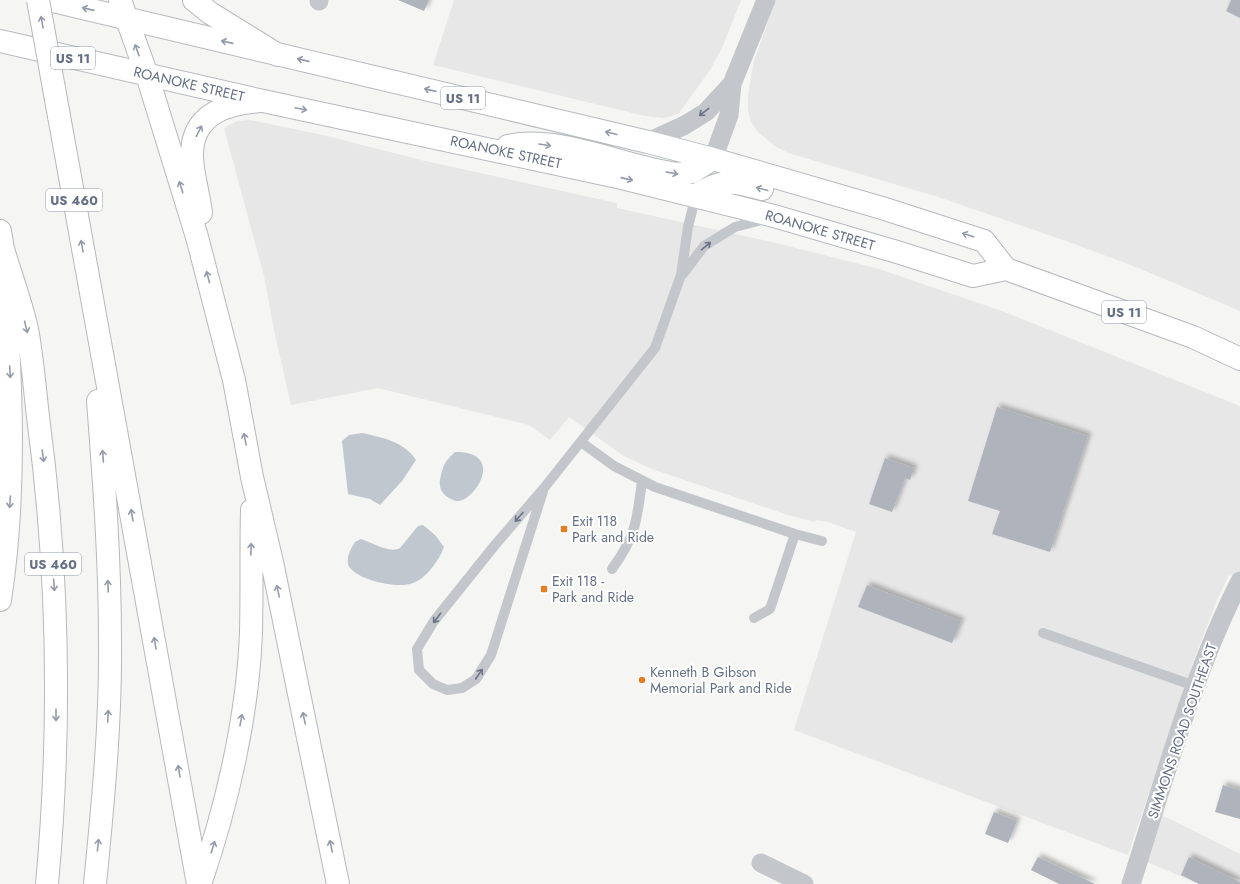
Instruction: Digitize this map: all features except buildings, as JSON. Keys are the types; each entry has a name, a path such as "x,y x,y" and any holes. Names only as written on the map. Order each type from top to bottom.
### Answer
{"main road":[{"name":"US 460","path":"38,0 199,884"},
{"name":"US 11","path":"50,0 123,9 278,55 648,142 713,159 882,208 984,240 1006,269 1193,337 1240,359"},
{"path":"194,0 210,13 278,55"},
{"path":"123,9 147,75 197,237 234,380 252,477 272,562 338,884"},
{"name":"ROANOKE STREET","path":"0,41 263,101 493,150 696,196 774,216 973,276 1006,269"},
{"path":"197,237 201,221 201,212 192,156 194,140 198,131 204,122 220,109 232,104 263,101"},
{"path":"493,150 517,144 541,144 678,174 692,172 713,159"},
{"path":"696,196 714,184 734,181 852,212 882,208"},
{"name":"US 460","path":"1,240 27,329 48,490 56,605 56,720 51,842 47,884"},
{"path":"0,600 11,499 12,423 1,240"},
{"name":"US 460","path":"89,284 105,488 110,640 106,770 95,884"},
{"path":"199,884 215,842 226,797 243,706 251,632 252,477"}],"street":[{"path":"713,159 729,115 732,84 766,0"},
{"path":"648,142 685,125 706,112 732,84"},
{"name":"SIMMONS ROAD SOUTHEAST","path":"1131,884 1195,686 1227,607 1240,581"},
{"path":"761,863 804,884"}],"lane":[{"path":"544,488 491,655 476,679 462,688 446,690 433,684 419,670 417,649 434,621 495,545 544,488 655,348 681,275 688,227 696,196"},
{"path":"681,275 704,246 735,227 774,216"},
{"path":"580,442 614,466 642,481 795,534 822,541"},
{"path":"612,569 622,556 636,527 642,481"},
{"path":"754,618 770,609 795,534"},
{"path":"1043,633 1195,686"}],"shaded area":[{"path":"454,0 741,0 722,48 710,70 679,113 663,118 645,116 433,65"},
{"path":"776,0 1240,0 1240,311 1141,269 1069,242 935,196 788,153 775,146 758,132 751,122 748,110 748,94 754,60"},
{"path":"250,120 323,135 425,161 617,203 617,208 768,241 879,269 1002,311 1240,406 1240,579 1229,575 1217,600 1195,657 1128,855 794,730 856,532 828,522 816,520 815,522 788,515 652,469 624,456 569,417 550,440 529,425 378,388 291,405 274,330 264,276 224,128 237,121"},
{"path":"362,433 392,441 406,449 416,460 402,481 380,505 370,499 348,494 342,441 349,435"},
{"path":"455,452 471,454 480,460 483,468 482,477 478,486 464,499 457,501 446,496 440,485 444,464"},
{"path":"423,525 435,535 444,547 432,568 418,581 406,585 380,583 362,577 355,573 348,565 348,558 355,542 361,539 386,549 391,550 400,548 418,526"},
{"path":"1162,815 1240,854 1240,884 1199,884 1147,862"}],"place":[{"name":"Exit 118 Park and Ride","path":"564,529"},
{"name":"Exit 118 - Park and Ride","path":"544,589"},
{"name":"Kenneth B Gibson Memorial Park and Ride","path":"642,680"}]}
